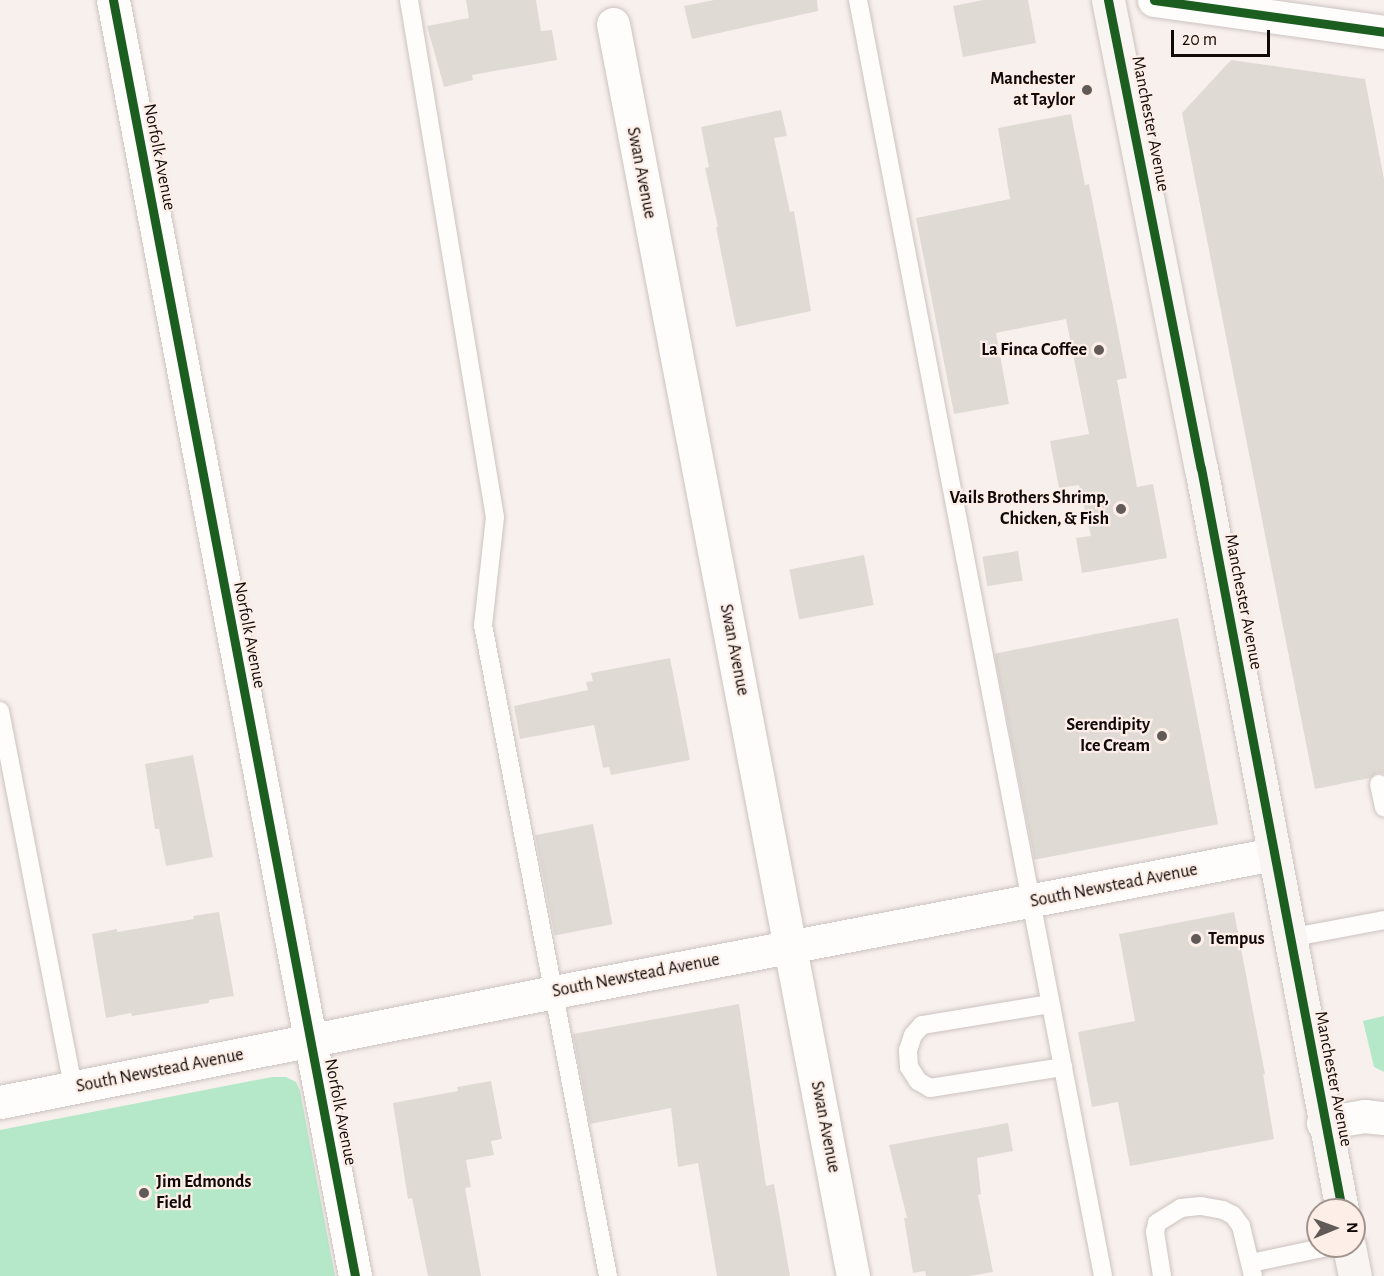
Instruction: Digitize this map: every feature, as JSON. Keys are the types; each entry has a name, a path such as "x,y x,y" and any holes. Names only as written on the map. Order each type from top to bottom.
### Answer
{"main road":[{"name":"Manchester Avenue","path":"1108,0 1201,468 1323,1123 1339,1198"},
{"path":"1351,1258 1355,1276"}],"street":[{"name":"Norfolk Avenue","path":"113,0 355,1276"},
{"path":"1154,0 1384,32"},
{"name":"Swan Avenue","path":"613,24 853,1276"},
{"name":"South Newstead Avenue","path":"0,1102 554,992 1273,854"},
{"path":"1323,1123 1365,1116 1384,1118"}],"lane":[{"path":"409,0 495,517 483,625 608,1276"},
{"path":"858,0 1103,1276"},
{"path":"0,711 73,1088"},
{"path":"1379,784 1384,807"},
{"path":"1289,938 1384,920"},
{"path":"1050,1004 922,1025 913,1035 908,1050 909,1066 918,1081 930,1088 1063,1067"},
{"path":"1162,1276 1155,1232 1157,1223 1181,1208 1201,1206 1223,1210 1233,1215 1241,1226 1252,1270 1306,1254"}],"green space":[{"path":"1384,1016 1384,1072 1374,1067 1363,1021"},
{"name":"Jim Edmonds Field","path":"272,1077 286,1077 296,1082 300,1091 335,1276 0,1276 0,1130"}],"building":[{"path":"466,0 536,0 541,31 552,30 557,60 472,75 473,80 444,87 427,26 469,18"},
{"path":"714,0 817,0 818,11 692,39 684,6"},
{"path":"983,0 1028,0 1036,43 963,57 953,6"},
{"path":"1231,60 1365,79 1384,179 1384,774 1377,773 1370,778 1315,789 1182,113"},
{"path":"781,110 787,136 774,138 790,212 794,211 811,311 736,327 705,168 709,167 701,127"},
{"path":"1071,114 1085,185 1089,184 1127,378 1117,380 1137,487 1153,484 1167,558 1082,573 1076,538 1091,536 1079,485 1059,488 1050,441 1089,434 1066,319 996,333 1009,404 954,414 916,218 1010,199 998,128"},
{"path":"1018,551 1023,581 987,586 982,557"},
{"path":"864,555 874,605 799,620 789,570"},
{"path":"1178,618 1218,824 1035,860 994,654"},
{"path":"670,658 690,760 611,775 609,767 603,768 594,725 520,739 514,706 588,690 586,682 593,681 591,673"},
{"path":"193,755 213,857 166,866 159,829 155,829 145,764"},
{"path":"593,824 612,924 555,935 535,835"},
{"path":"219,912 234,996 209,1000 209,1003 106,1018 92,934 194,919 193,916"},
{"path":"1234,912 1265,1074 1263,1074 1274,1139 1130,1166 1118,1102 1092,1107 1078,1032 1135,1021 1119,934"},
{"path":"739,1004 766,1186 774,1184 790,1276 717,1276 698,1163 678,1167 671,1108 590,1124 573,1034"},
{"path":"491,1081 502,1139 491,1141 494,1155 466,1160 471,1187 465,1188 481,1276 428,1276 412,1198 408,1199 393,1103 458,1091 457,1087"},
{"path":"1008,1123 1013,1151 977,1158 981,1194 978,1195 993,1272 969,1276 926,1276 925,1271 913,1273 904,1218 907,1218 889,1145"}],"cycle path":[{"path":"113,0 355,1276"},
{"path":"1108,0 1201,468 1340,1198"},
{"path":"1154,0 1384,32"}],"place":[{"name":"Manchester at Taylor","path":"1087,90"},
{"name":"La Finca Coffee","path":"1099,350"},
{"name":"Vails Brothers Shrimp, Chicken, & Fish","path":"1121,509"},
{"name":"Serendipity Ice Cream","path":"1162,736"},
{"name":"Tempus","path":"1196,939"},
{"name":"Jim Edmonds Field","path":"144,1193"}]}
